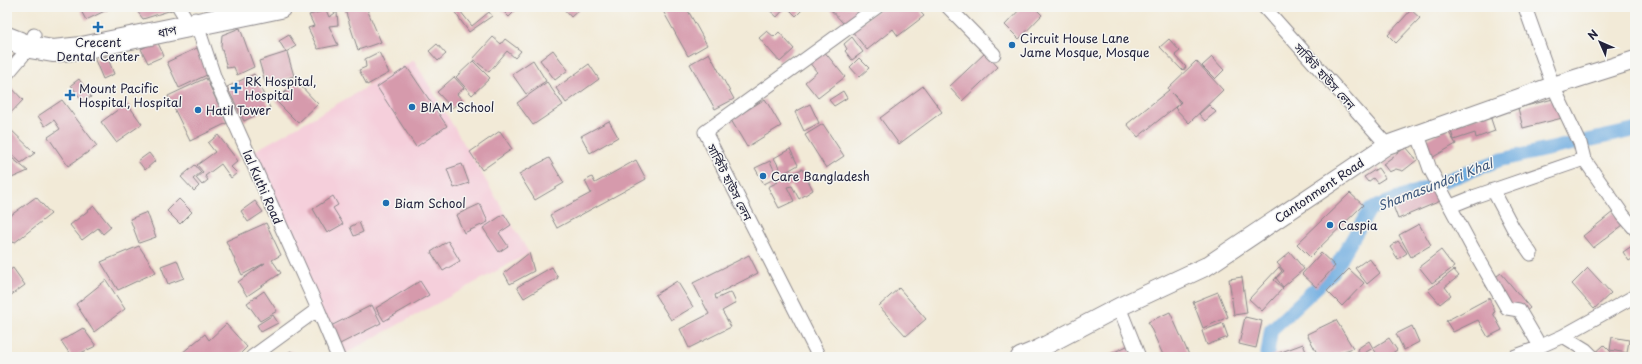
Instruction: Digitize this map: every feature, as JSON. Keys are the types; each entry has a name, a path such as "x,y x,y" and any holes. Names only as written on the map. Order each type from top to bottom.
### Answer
{"highway":[{"name":"ধাপ","path":"7,38 32,41 72,40 189,16 224,7"},
{"name":"ধাপ","path":"189,16 280,7"},
{"name":"ধাপ","path":"7,25 32,41"}],"main road":[{"name":"Cantonment Road","path":"1020,357 1041,353 1119,307 1207,266 1387,145 1553,86 1635,60"}],"street":[{"name":"সার্কিট হাউস লেন","path":"819,357 705,132 876,7"},
{"path":"948,7 994,54"},
{"name":"সার্কিট হাউস লেন","path":"1264,7 1387,145"},
{"path":"1526,10 1553,86 1580,143 1584,159 1623,215 1635,229"},
{"name":"lal Kuthi Road","path":"189,16 215,79 338,357"},
{"path":"7,74 32,41"},
{"path":"1418,135 1430,169 1473,249 1508,308 1519,310 1540,346"},
{"path":"1451,206 1584,159"},
{"path":"1493,190 1513,228 1531,254"},
{"path":"1513,357 1564,336 1635,296"},
{"path":"1119,307 1139,357"},
{"path":"252,357 318,309"},
{"path":"1564,336 1586,350 1593,357"}],"shaded area":[{"name":"Biam School","path":"414,60 529,253 339,357 251,153"}],"building":[{"path":"79,7 113,7 86,20"},
{"path":"134,7 174,7 175,9 143,19"},
{"path":"344,7 366,7 381,42 358,50"},
{"path":"451,7 457,7 472,26 489,12 492,16 469,32"},
{"path":"499,7 519,7 509,17"},
{"path":"562,7 582,7 571,17"},
{"path":"670,7 686,7 707,45 688,56 663,11"},
{"path":"766,7 786,7 777,17"},
{"path":"787,7 803,7 804,8 796,16"},
{"path":"828,7 857,7 862,12 844,24"},
{"path":"881,7 916,7 924,16 898,36 893,29 867,50 852,31"},
{"path":"1022,7 1034,7 1042,15 1019,39 1005,25"},
{"path":"326,10 329,17 337,12 338,25 329,26 338,45 318,49 308,28 314,26 309,15"},
{"path":"1411,10 1420,18 1396,43 1388,35"},
{"path":"240,28 254,67 237,75 234,67 227,68 221,46 222,35"},
{"path":"767,31 774,37 779,32 794,49 780,62 759,38"},
{"path":"289,35 296,46 286,52 279,41"},
{"path":"493,37 501,44 505,39 521,51 515,58 507,51 489,72 473,59"},
{"path":"852,37 863,52 852,60 845,51 847,49 844,44"},
{"path":"1169,39 1180,51 1175,55 1186,67 1183,71 1160,47"},
{"path":"157,41 164,56 148,63 141,49"},
{"path":"437,44 446,54 438,61 429,51"},
{"path":"819,45 845,77 818,98 805,82 817,72 804,56"},
{"path":"197,48 209,74 179,88 167,62"},
{"path":"553,50 568,70 555,80 540,60"},
{"path":"287,52 294,76 266,85 259,61"},
{"path":"379,52 389,73 367,85 359,70 366,67 365,59"},
{"path":"709,53 734,99 715,109 690,64"},
{"path":"985,53 998,67 962,101 949,87"},
{"path":"107,56 114,74 103,79 95,60"},
{"path":"1212,57 1224,70 1215,79 1202,66"},
{"path":"859,58 869,68 859,77 850,67"},
{"path":"533,60 546,81 526,94 512,74"},
{"path":"473,61 490,78 472,95 456,77"},
{"path":"1196,61 1223,90 1189,123 1175,108 1180,103 1138,137 1127,124 1169,90 1168,88"},
{"path":"589,64 599,79 566,103 556,88"},
{"name":"BIAM School","path":"407,67 447,126 416,147 377,87"},
{"path":"254,74 270,108 244,121 227,87"},
{"path":"454,77 464,88 457,94 462,100 452,108 437,92"},
{"name":"Hatil Tower","path":"206,78 227,123 190,141 168,96"},
{"path":"79,79 91,97 83,102 71,85"},
{"path":"296,81 318,104 298,123 276,101"},
{"path":"547,82 563,105 533,125 517,103"},
{"path":"10,86 23,100 7,117 7,90"},
{"path":"923,86 942,112 899,144 880,118"},
{"path":"843,91 847,98 834,106 829,100"},
{"path":"1557,98 1562,118 1523,128 1518,108"},
{"path":"765,99 781,126 747,147 731,120"},
{"path":"62,100 97,146 68,166 48,137 60,129 54,120 45,126 38,116"},
{"path":"127,103 142,124 116,142 101,122"},
{"path":"810,104 819,123 804,131 795,112"},
{"path":"1209,105 1216,112 1205,121 1199,114"},
{"path":"1489,113 1495,131 1476,138 1475,133 1454,140 1449,126"},
{"path":"609,121 618,137 590,153 581,136"},
{"path":"823,124 844,156 826,168 805,135"},
{"path":"7,126 35,153 21,163 7,150"},
{"path":"1446,128 1456,144 1428,160 1419,144"},
{"path":"500,131 512,149 482,170 470,152"},
{"path":"218,135 238,161 231,167 237,173 231,178 221,164 205,176 208,180 202,185 196,178 203,172 197,165 215,152 208,143"},
{"path":"1406,147 1417,160 1403,171 1396,169 1389,172 1383,164"},
{"path":"790,149 798,165 786,172 788,176 802,169 813,190 799,199 792,186 787,187 794,201 779,208 768,187 778,182 776,178 764,184 755,168 770,161 775,172 780,169 774,158"},
{"path":"149,153 155,161 145,170 138,161"},
{"path":"7,154 28,171 7,180"},
{"path":"549,158 564,183 535,200 519,174"},
{"path":"636,160 646,179 557,228 550,215 591,193 585,181 592,177 595,183"},
{"path":"462,164 469,183 454,188 447,169"},
{"path":"195,165 201,172 193,179 199,186 194,191 181,177"},
{"path":"1378,168 1385,178 1377,183 1373,178 1368,182 1364,177"},
{"path":"1438,186 1445,199 1398,219 1392,203"},
{"name":"Caspia","path":"1350,193 1363,205 1310,257 1297,244"},
{"path":"333,196 338,205 333,208 343,224 327,233 313,209"},
{"path":"36,197 51,214 14,243 7,235 7,218"},
{"path":"179,199 192,212 180,224 167,211"},
{"path":"255,201 263,212 248,222 241,211"},
{"path":"480,204 488,222 464,233 456,215"},
{"path":"94,206 111,227 103,234 98,228 82,240 70,225"},
{"path":"147,212 156,237 139,243 130,219"},
{"path":"1613,212 1623,225 1593,248 1583,236"},
{"path":"504,214 511,225 499,233 508,246 499,252 483,228"},
{"path":"359,222 363,232 354,236 350,227"},
{"path":"266,223 281,255 272,260 281,273 247,296 238,282 265,263 242,275 226,241"},
{"path":"1419,224 1431,245 1411,257 1399,235"},
{"path":"448,241 460,261 443,271 431,252"},
{"path":"1398,241 1407,253 1398,259 1390,247"},
{"path":"1635,244 1635,257 1629,261 1623,252"},
{"path":"139,246 156,272 118,290 101,262"},
{"path":"1441,250 1454,267 1432,283 1419,267"},
{"path":"1290,252 1304,269 1283,287 1276,278 1284,271 1277,263"},
{"path":"529,253 534,271 510,284 504,273"},
{"path":"1321,253 1335,266 1316,287 1302,274"},
{"path":"749,255 758,273 715,295 716,299 731,292 736,303 722,311 731,327 689,348 680,329 709,314 693,283"},
{"path":"1369,258 1380,273 1367,284 1355,268"},
{"path":"177,260 184,278 168,284 161,266"},
{"path":"552,267 558,278 524,298 517,287"},
{"path":"1279,267 1282,271 1274,280 1283,288 1262,311 1249,299"},
{"path":"13,268 25,285 10,296 7,292 7,272"},
{"path":"1588,268 1611,293 1594,309 1572,284"},
{"path":"1349,269 1364,283 1342,306 1327,291"},
{"path":"1454,270 1459,276 1445,287 1451,295 1440,304 1428,290"},
{"path":"1501,273 1530,308 1520,316 1501,305 1485,285"},
{"path":"1242,277 1247,313 1234,315 1229,279"},
{"path":"106,280 125,309 94,332 76,304"},
{"path":"420,281 429,295 384,321 376,308"},
{"path":"677,281 693,307 671,320 655,295"},
{"path":"899,288 926,319 906,336 879,306"},
{"path":"264,291 277,311 260,321 247,303"},
{"path":"1218,292 1228,317 1203,328 1193,302"},
{"path":"1489,298 1495,312 1493,313 1502,330 1488,337 1478,320 1453,332 1446,321"},
{"path":"372,305 381,323 336,346 327,328"},
{"path":"1170,312 1190,357 1164,357 1148,322"},
{"path":"273,315 278,323 261,332 257,325"},
{"path":"1245,317 1262,321 1256,348 1239,344"},
{"path":"1336,320 1353,348 1328,357 1319,357 1307,334"},
{"path":"1223,323 1228,337 1207,345 1202,331"},
{"path":"226,324 247,347 237,357 185,357 182,353 205,334 209,340"},
{"path":"1412,326 1419,342 1404,350 1396,334"},
{"path":"83,328 96,346 72,357 61,341"},
{"path":"1612,337 1629,340 1627,353 1610,350"},
{"path":"1389,338 1397,350 1386,357 1379,357 1373,348"},
{"path":"1369,341 1373,348 1361,355 1357,349"},
{"path":"1303,344 1308,357 1268,357"},
{"path":"1129,345 1134,357 1104,357"},
{"path":"1604,345 1616,357 1591,357"},
{"path":"291,351 294,357 280,357"},
{"path":"1422,353 1424,357 1411,357"}],"waterway":[{"name":"Shamasundori Khal","path":"1267,357 1271,330 1333,272 1370,209 1500,160 1635,130"}],"place":[{"name":"Crecent Dental Center","path":"98,27"},
{"name":"Circuit House Lane Jame Mosque, Mosque","path":"1012,45"},
{"name":"RK Hospital, Hospital","path":"236,88"},
{"name":"Mount Pacific Hospital, Hospital","path":"70,95"},
{"name":"BIAM School","path":"412,107"},
{"name":"Hatil Tower","path":"198,110"},
{"name":"Care Bangladesh","path":"763,176"},
{"name":"Biam School","path":"386,203"},
{"name":"Caspia","path":"1330,225"}]}
